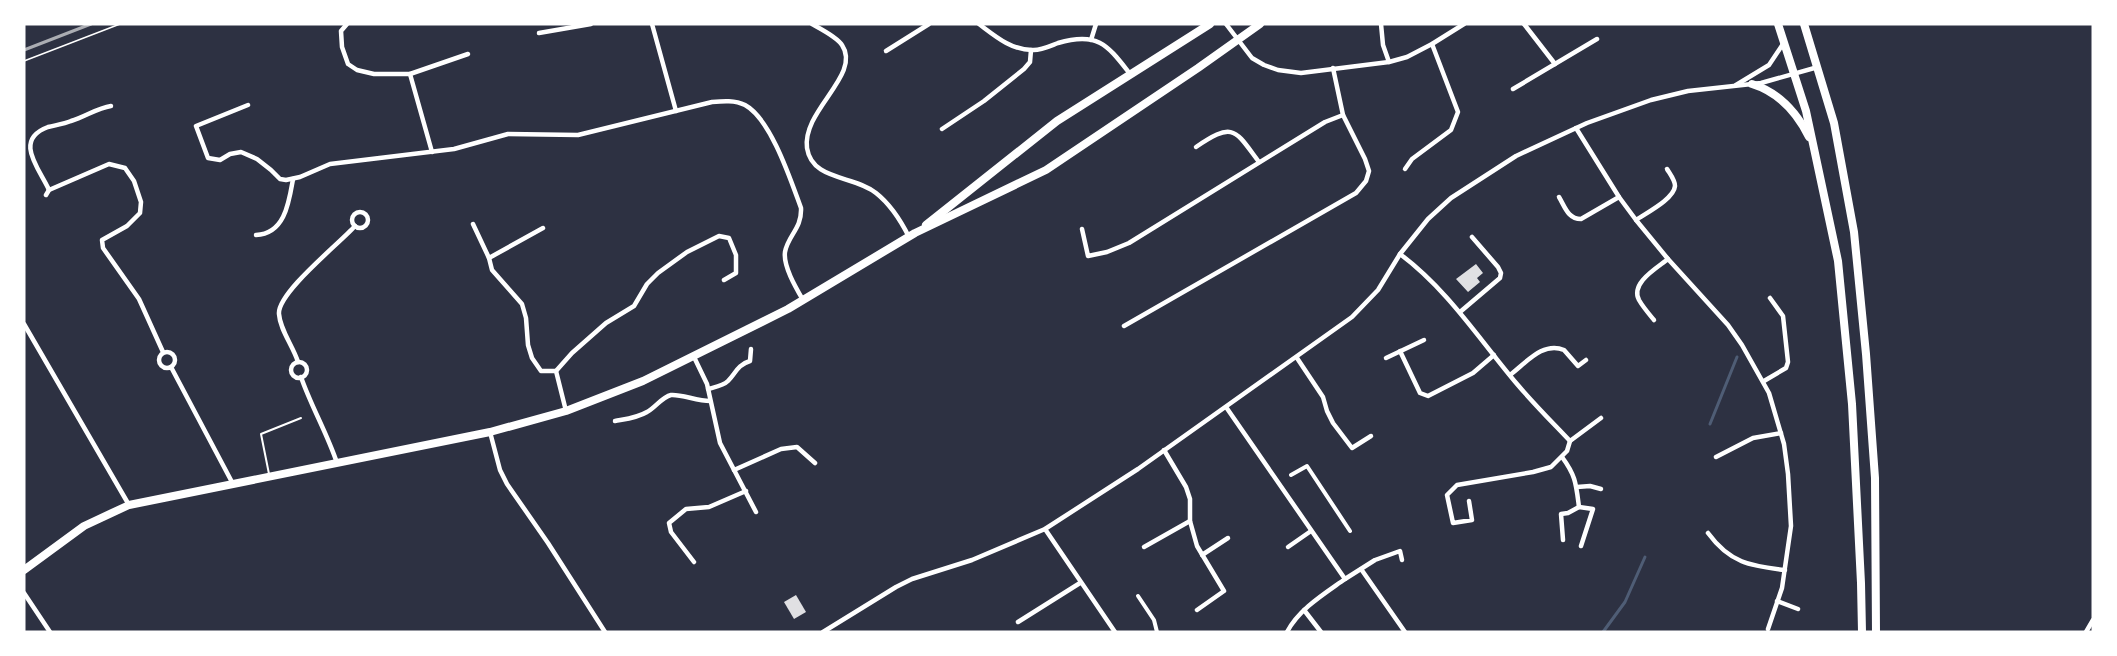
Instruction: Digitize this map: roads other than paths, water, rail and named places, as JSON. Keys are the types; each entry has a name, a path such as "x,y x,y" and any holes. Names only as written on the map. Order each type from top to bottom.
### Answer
{"highway":[{"path":"912,235 1057,121 1210,24"},
{"path":"24,570 84,526 129,505 489,432 566,411 643,381 803,300 912,235 1046,170 1260,24"},
{"path":"1778,24 1795,73 1815,149 1838,261 1852,404 1862,583 1862,632"},
{"path":"1804,24 1834,123 1854,232 1875,478 1876,632"},
{"path":"1752,84 1762,87 1788,106 1803,125 1815,149"}],"street":[{"path":"347,24 341,31 342,47 348,64 357,70 374,74 410,74 468,54"},
{"path":"538,33 591,24"},
{"path":"652,24 676,111"},
{"path":"812,24 842,43 848,57 844,72 807,131 807,149 812,160 819,169 835,177 858,182 876,192 912,235"},
{"path":"886,51 929,24"},
{"path":"979,24 1011,46 1031,50 1073,39 1091,40 1110,49 1131,75"},
{"path":"1091,40 1096,24"},
{"path":"1226,24 1252,58 1278,70 1301,73 1389,62 1407,57 1464,24"},
{"path":"1382,24 1383,45 1389,62"},
{"path":"1524,24 1555,64"},
{"path":"1514,89 1597,39"},
{"path":"1734,86 1769,65 1785,41"},
{"path":"1405,169 1412,159 1451,130 1458,112 1432,44"},
{"path":"942,129 984,101 1024,69 1030,62 1031,50"},
{"path":"823,632 872,600 912,579 972,560 1045,529 1088,503 1297,358 1352,317 1378,290 1401,254 1428,219 1451,198 1516,156 1576,128 1651,100 1688,91 1752,84 1818,67"},
{"path":"1124,326 1356,193 1366,181 1369,171 1342,115 1333,68"},
{"path":"410,74 432,152"},
{"path":"248,105 196,126 208,158 220,160 230,154 241,152 257,159 280,179 293,179 330,164 454,149 508,134 578,135 712,102 728,101 744,105 759,116 773,141 801,208 801,219 785,252 791,279 803,300"},
{"path":"49,190 30,153 32,138 49,127 111,106"},
{"path":"1082,228 1088,256 1107,252 1129,243 1325,122 1342,115"},
{"path":"1576,128 1618,197 1668,259 1728,325 1764,381 1769,393 1781,433 1791,510 1785,570 1768,628"},
{"path":"1196,147 1213,135 1229,131 1239,135 1259,162"},
{"path":"46,195 49,190 109,164 124,168 129,173 139,193 140,213 127,226 102,240 103,248 139,299 163,352"},
{"path":"1636,220 1674,193 1674,182 1667,169"},
{"path":"256,235 264,234 279,225 289,201 293,179"},
{"path":"1559,197 1570,216 1581,219 1618,197"},
{"path":"473,224 489,258 492,270 522,304 526,318 528,345 532,358 541,371 556,371 572,353 606,324 634,306 647,284 658,273 687,252 719,236 729,238 736,255 736,273 724,280"},
{"path":"297,362 278,313 281,302 355,226"},
{"path":"489,258 543,228"},
{"path":"1460,312 1500,278 1501,273 1472,237"},
{"path":"1401,254 1444,293 1510,375 1570,441"},
{"path":"1654,320 1638,299 1638,288 1643,280 1668,259"},
{"path":"1764,381 1786,368 1788,362 1782,316 1770,298"},
{"path":"24,324 129,505"},
{"path":"1386,358 1424,340"},
{"path":"1510,375 1542,349 1550,347 1564,350 1578,366 1586,360"},
{"path":"708,389 727,382 742,363 750,361 751,349"},
{"path":"168,351 174,356 175,361 171,367 165,368 160,365 159,357 163,352 168,351"},
{"path":"1400,351 1420,393 1428,396 1473,373 1494,355"},
{"path":"694,357 708,389 720,443 756,512"},
{"path":"1297,358 1323,397 1334,423 1352,448 1371,436"},
{"path":"297,362 303,363 306,367 305,374 301,377 294,375 292,371 292,366 297,362"},
{"path":"171,367 233,484"},
{"path":"556,371 566,411"},
{"path":"301,377 306,393 329,438 338,462"},
{"path":"615,421 650,411 671,395 710,401"},
{"path":"1226,407 1345,579"},
{"path":"1469,501 1472,520 1453,523 1447,495 1456,484 1533,472 1551,466 1567,451 1570,441 1601,418"},
{"path":"489,432 500,470 507,484 605,632"},
{"path":"1716,457 1753,438 1781,433"},
{"path":"735,470 781,449 797,447 814,463"},
{"path":"1164,450 1186,487 1190,499 1190,521 1197,546 1224,591 1197,610"},
{"path":"1562,457 1573,472 1579,507"},
{"path":"1291,475 1307,466 1350,531"},
{"path":"1577,487 1590,486 1601,489"},
{"path":"694,562 671,532 669,523 687,509 709,507 746,491"},
{"path":"1563,540 1561,514 1579,507 1593,509 1581,546"},
{"path":"1144,548 1190,521"},
{"path":"1045,529 1115,632"},
{"path":"1288,547 1311,531"},
{"path":"1707,533 1720,549 1738,561 1785,570"},
{"path":"1202,555 1228,538"},
{"path":"1287,632 1304,610 1345,579 1386,554 1400,550 1402,560"},
{"path":"1361,569 1405,632"},
{"path":"1018,622 1080,583"},
{"path":"24,593 50,632"},
{"path":"1138,596 1154,620 1157,632"},
{"path":"1777,601 1797,609"},
{"path":"1304,610 1321,632"},
{"path":"2086,632 2093,620"},
{"path":"835,624 838,632"}],"lane":[{"path":"270,477 261,434 301,418"}],"waterway":[{"path":"1710,424 1737,357"},
{"path":"1603,632 1625,602 1645,557"}],"railway":[{"path":"24,50 91,24"}]}
